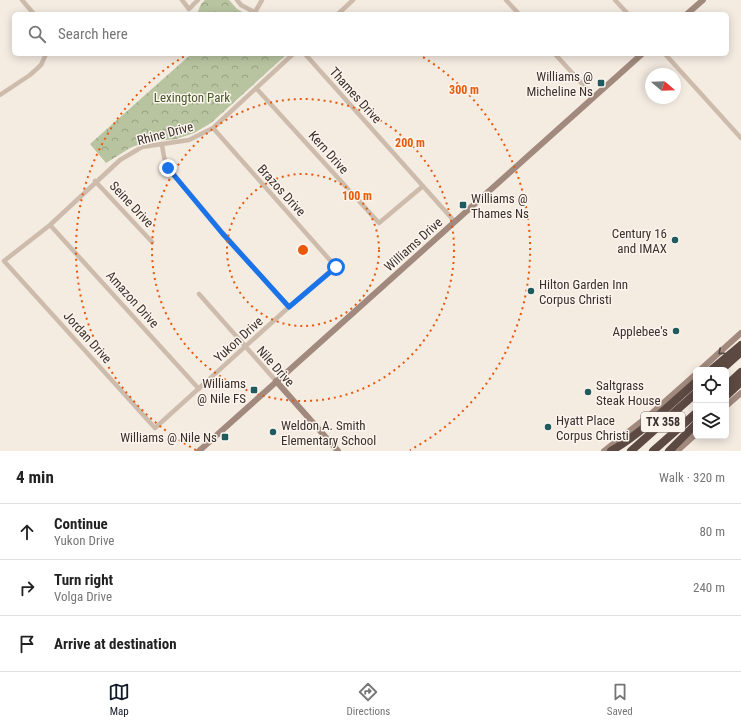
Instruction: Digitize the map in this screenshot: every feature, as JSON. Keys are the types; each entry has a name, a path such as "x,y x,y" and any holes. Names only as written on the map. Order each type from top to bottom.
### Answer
{"highway":[{"path":"715,367 741,345"},
{"path":"724,367 741,352"},
{"path":"729,383 741,372"},
{"path":"729,393 741,382"},
{"path":"611,451 627,441 693,385"},
{"name":"TX 358","path":"631,451 693,396"},
{"name":"TX 358","path":"653,451 693,416"},
{"path":"669,451 693,427"}],"street":[{"path":"22,0 32,12"},
{"path":"182,0 189,9 198,0"},
{"path":"237,0 241,5 254,12"},
{"path":"256,12 262,0"},
{"path":"340,12 353,0"},
{"path":"506,0 517,12"},
{"path":"615,0 626,12"},
{"path":"689,12 703,0"},
{"path":"0,94 30,75 41,65 45,56"},
{"name":"Rhine Drive","path":"4,261 50,225 120,160 142,148 189,140 213,128 291,56"},
{"name":"Thames Drive","path":"307,56 454,222"},
{"path":"557,56 594,97"},
{"name":"Williams Drive","path":"199,451 640,56"},
{"path":"666,56 741,138"},
{"name":"Kern Drive","path":"256,88 379,223 423,186"},
{"name":"Brazos Drive","path":"213,128 336,267"},
{"path":"162,145 168,168 222,233 289,307"},
{"name":"Seine Drive","path":"96,181 152,242"},
{"name":"Amazon Drive","path":"50,225 199,389"},
{"name":"Jordan Drive","path":"4,261 155,428"},
{"name":"Yukon Drive","path":"155,428 289,307 336,267"},
{"name":"Nile Drive","path":"199,294 338,451"},
{"path":"703,367 741,334"},
{"path":"604,451 652,413 693,377"},
{"path":"729,403 741,393"},
{"path":"677,451 693,437"}],"green space":[{"path":"205,0 229,0 237,9 242,12 198,12 201,4"},
{"name":"Lexington Park","path":"189,56 285,56 211,123 194,133 176,139 145,142 130,148 106,163 90,144"}],"place":[{"name":"Williams @ Micheline Ns","path":"601,83"},
{"name":"Williams @ Thames Ns","path":"463,205"},
{"name":"Century 16 and IMAX","path":"675,240"},
{"name":"Hilton Garden Inn Corpus Christi","path":"531,291"},
{"name":"Applebee's","path":"676,331"},
{"name":"Williams @ Nile FS","path":"254,390"},
{"name":"Saltgrass Steak House","path":"588,392"},
{"name":"Hyatt Place Corpus Christi","path":"548,427"},
{"name":"Weldon A. Smith Elementary School","path":"273,432"},
{"name":"Williams @ Nile Ns","path":"225,437"}],"route":[{"path":"168,168 222,233 289,307 336,267"}]}
